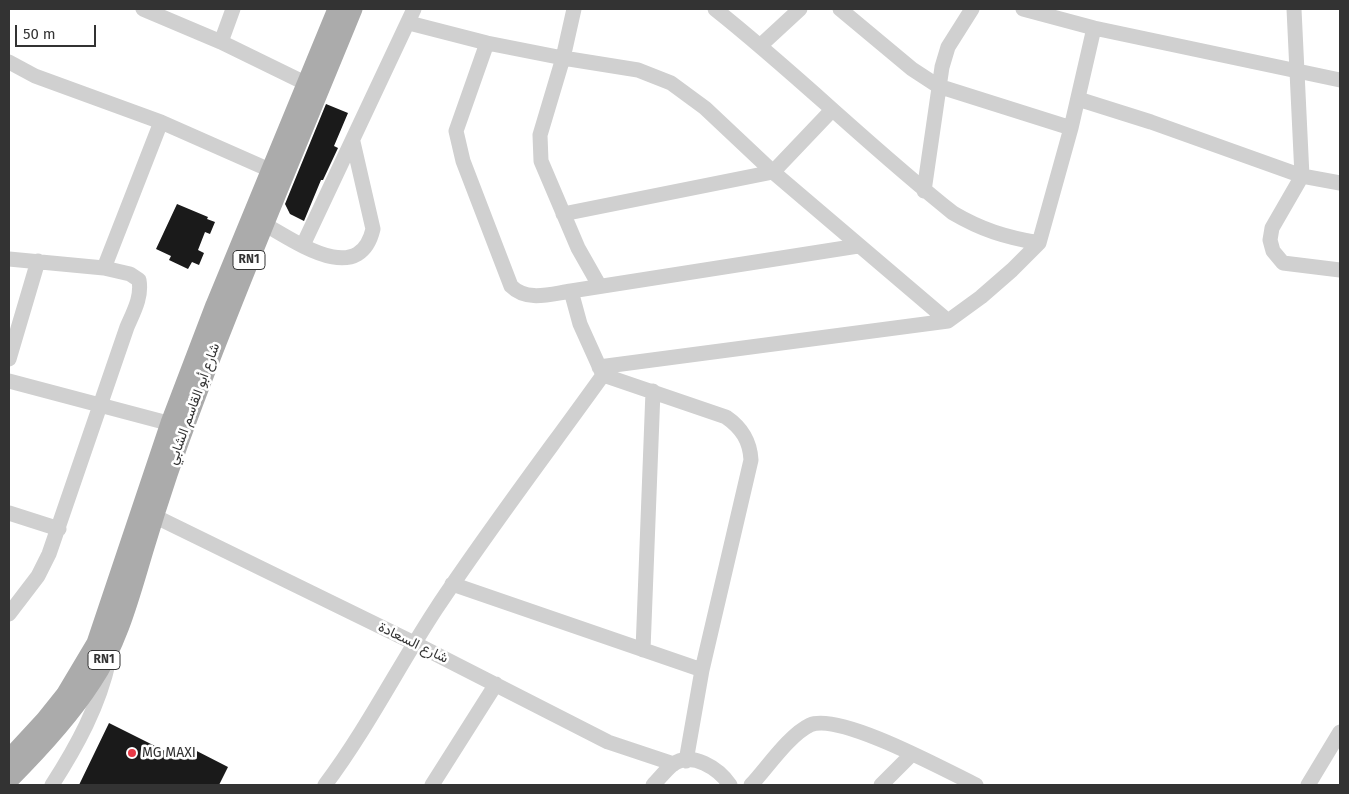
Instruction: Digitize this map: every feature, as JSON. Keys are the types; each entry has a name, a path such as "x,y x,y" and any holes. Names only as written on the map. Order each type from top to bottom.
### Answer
{"main road":[{"name":"شارع أبو القاسم الشابي","path":"9,759 65,695 96,643 148,513 215,304 338,9"},
{"name":"شارع أبو القاسم الشابي","path":"177,425 354,9"},
{"name":"شارع أبو القاسم الشابي","path":"9,780 69,714 93,682 112,647 125,614 148,513"}],"street":[{"path":"143,9 220,42 307,84"},
{"path":"220,42 233,9"},
{"path":"574,9 563,58 540,135 541,161 563,214 599,285"},
{"path":"716,9 762,45 832,110 924,191 952,213 974,226 1000,236 1038,243"},
{"path":"762,45 800,9"},
{"path":"840,9 912,69 938,86 1071,128"},
{"path":"924,191 938,86 948,47 972,9"},
{"path":"1023,9 1094,28 1340,80"},
{"path":"1294,9 1302,176 1272,228 1270,240 1273,251 1283,263 1340,270"},
{"path":"303,246 411,16 487,43 638,70 671,83 705,108 773,172 948,321"},
{"path":"325,785 347,756 414,642 452,584 601,371 948,321 981,297 1012,270 1038,243 1071,128 1094,28"},
{"path":"487,43 456,131 463,161 511,286 518,294 526,296 570,291 858,246"},
{"path":"9,62 36,76 161,122 272,171"},
{"path":"1078,99 1151,122 1302,176 1340,183"},
{"path":"563,214 773,172 832,110"},
{"path":"104,268 161,122"},
{"path":"264,224 303,246 331,257 348,259 361,252 370,242 373,229 353,142"},
{"path":"9,259 104,268 130,274 139,280 141,289 140,298 127,327 59,529 38,576 9,614"},
{"path":"9,359 38,261"},
{"path":"570,291 580,324 601,371 726,417 736,424 750,447 751,460 680,762 652,785"},
{"path":"9,381 177,425"},
{"path":"643,650 653,391"},
{"path":"9,513 59,529"},
{"name":"شارع السعادة","path":"148,513 414,642 608,742 680,762 704,763 720,772 730,785"},
{"path":"452,584 702,670"},
{"path":"52,785 76,745 99,698 112,647"},
{"path":"432,785 496,684"},
{"path":"752,785 796,735 810,725 828,722 846,727 912,754 976,785"},
{"path":"1308,785 1340,732"},
{"path":"881,785 912,754"}],"building":[{"path":"326,104 348,113 334,146 338,148 323,180 321,180 304,221 290,214 285,204"},
{"path":"177,204 208,217 207,219 215,222 210,234 205,232 198,250 204,253 199,265 192,262 188,269 169,260 171,256 156,249"},
{"name":"MG MAXI","path":"109,723 181,759 187,746 228,767 219,785 79,785"}],"place":[{"name":"MG MAXI","path":"132,753"}]}
